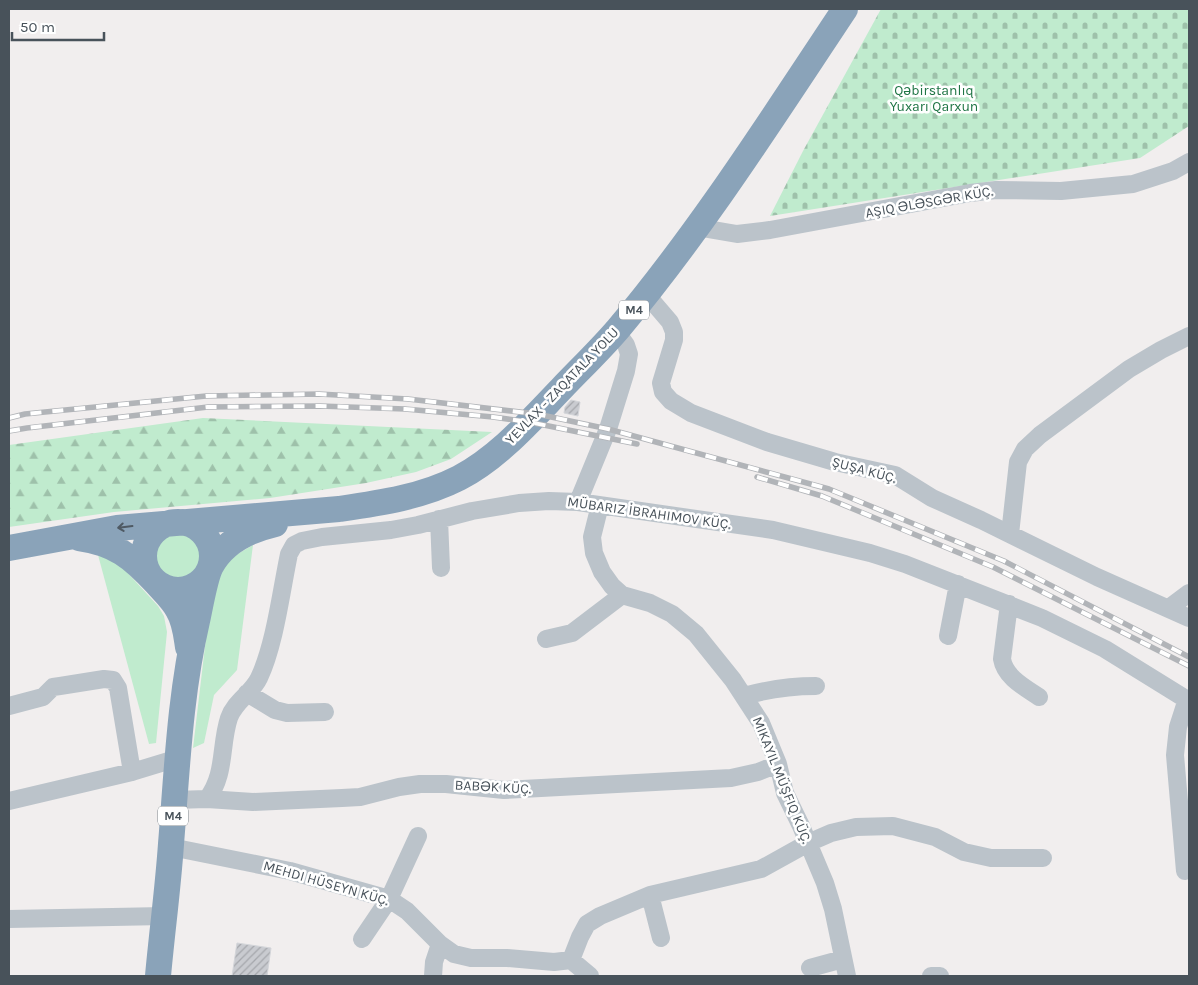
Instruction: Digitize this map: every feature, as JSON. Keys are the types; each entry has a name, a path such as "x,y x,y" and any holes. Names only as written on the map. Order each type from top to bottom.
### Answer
{"highway":[{"name":"YEVLAX - ZAQATALA YOLU","path":"339,509 374,504 432,490 459,478 487,460 537,414 616,330 646,294 747,156 845,9"},
{"path":"9,548 117,528 339,509"},
{"path":"189,655 210,568 212,552 206,538 196,527 181,522 159,528 153,533 145,546 146,568 154,580 167,588 182,590 196,585 206,574 210,568 220,552 249,531 339,509"},
{"path":"68,536 96,540 111,545 134,560 154,580 178,609 183,622 189,655"},
{"name":"M4","path":"158,976 189,655"}],"street":[{"path":"696,227 737,234 770,230 996,190 1061,191 1133,184 1173,171 1189,162"},
{"name":"ŞUŞA KÜÇ.","path":"646,294 670,322 674,332 674,340 661,383 663,392 671,401 691,413 767,442 835,462 895,475 932,498 1097,577 1189,618"},
{"path":"578,502 608,429 626,371 629,354 626,345 616,330"},
{"path":"1010,534 1018,462 1025,449 1040,435 1129,369 1189,336"},
{"name":"MÜBARIZ İBRAHIMOV KÜÇ.","path":"208,799 219,780 229,718 236,705 258,681 266,662 289,554 294,545 302,541 418,525 519,503 578,502 600,505 773,530 870,553 958,584 1042,618 1105,649 1188,700"},
{"path":"600,505 592,537 594,553 602,572 612,586 622,595 650,603 672,614 696,634 744,696 761,723 778,764 785,793 825,883 833,909 845,968 810,968"},
{"path":"439,519 441,568"},
{"path":"948,636 958,584"},
{"path":"1168,608 1189,593"},
{"path":"546,639 572,633 622,595"},
{"path":"1009,604 1002,659 1003,667 1009,675 1039,697"},
{"path":"9,706 43,697 53,688 60,686 104,679 113,680 118,688 132,772"},
{"path":"744,696 770,689 792,686 816,686"},
{"path":"247,693 276,710 288,713 325,712"},
{"path":"1185,872 1175,755 1178,726 1188,700"},
{"path":"9,801 132,772 178,758"},
{"name":"BABƏK KÜÇ.","path":"208,799 253,802 360,797 399,787 420,784 446,784 504,790 721,779 758,772 778,764"},
{"path":"174,800 208,799"},
{"path":"590,976 559,966 587,924 600,916 650,895 761,869 808,843 831,833 856,827 893,826 935,837 964,852 992,858 1043,858"},
{"path":"362,939 388,899 418,836"},
{"name":"MEHDI HÜSEYN KÜÇ.","path":"171,847 290,871 388,899 407,911 440,944 454,954 471,958 508,958 559,966"},
{"path":"650,895 661,938"},
{"path":"9,919 164,916"},
{"path":"433,976 434,962 440,944"},
{"path":"931,976 940,976"}],"green space":[{"name":"Qəbirstanlıq Yuxarı Qarxun","path":"881,9 1189,9 1189,126 1140,158 770,216 803,151"},
{"path":"203,418 492,432 451,459 416,472 366,483 270,498 114,512 9,527 9,445"},
{"path":"179,532 193,536 200,543 204,557 200,571 193,578 179,582 165,578 158,571 154,557 158,543 165,536"},
{"path":"253,545 237,670 214,695 204,743 193,748 212,587 229,559"},
{"path":"98,555 113,560 125,570 158,606 164,616 167,632 156,743 149,744"}],"building":[{"path":"571,400 580,402 578,416 564,413 565,407"},
{"path":"237,943 271,948 267,976 232,976"}],"railway":[{"path":"9,418 25,414 206,396 319,394 408,399 537,414 608,429 829,489 1004,561 1189,657"},
{"path":"9,431 208,407 320,406 405,409 493,417 529,422 637,444"},
{"path":"757,477 822,496 993,567 1189,666"}]}
